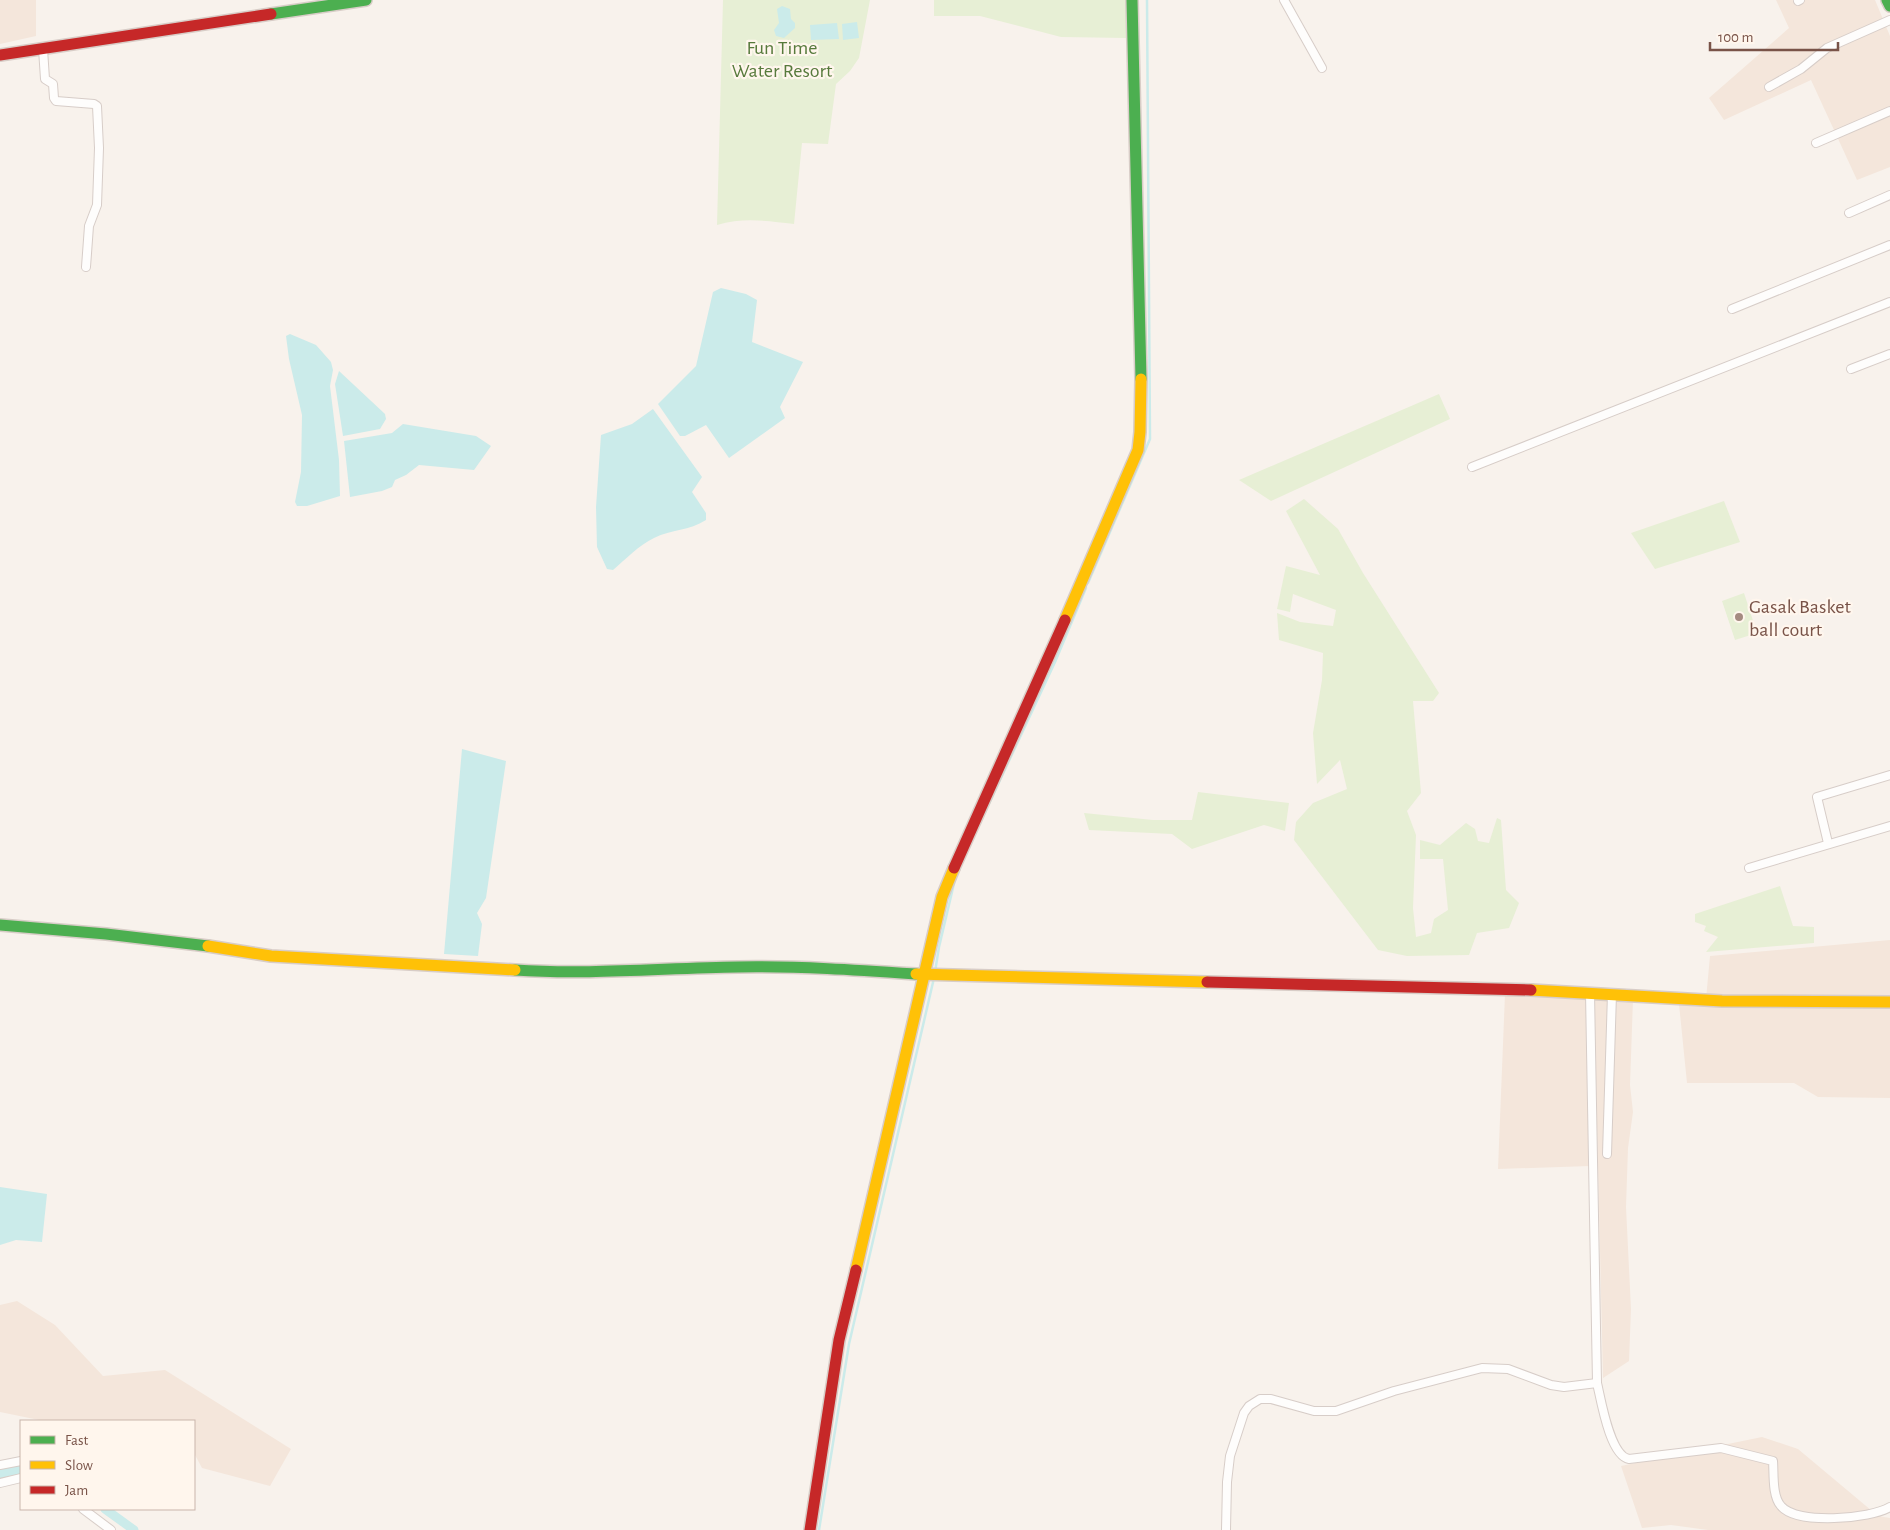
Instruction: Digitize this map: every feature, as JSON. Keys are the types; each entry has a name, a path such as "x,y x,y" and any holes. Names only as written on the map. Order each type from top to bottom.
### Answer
{"street":[{"path":"0,55 366,0"},
{"path":"810,1530 839,1340 930,975 942,897 1138,450 1141,348 1132,0"},
{"path":"1284,0 1322,68"},
{"path":"1887,0 1890,6"},
{"path":"1769,87 1801,69 1827,48 1890,20"},
{"path":"43,48 45,79 53,84 56,101 94,104 97,106 99,148 98,205 89,226 86,267"},
{"path":"1816,143 1890,111"},
{"path":"1848,213 1890,195"},
{"path":"1732,309 1890,245"},
{"path":"1472,467 1890,302"},
{"path":"1851,369 1890,354"},
{"path":"1828,843 1817,797 1890,775"},
{"path":"1749,868 1890,826"},
{"path":"0,925 133,937 271,956 526,971 580,972 739,966 833,968 930,975 1590,993 1722,1001 1890,1002"},
{"path":"1590,993 1597,1383 1607,1424 1616,1447 1625,1459 1721,1448 1773,1460 1778,1502 1788,1512 1797,1516 1858,1516 1879,1513 1890,1507"},
{"path":"1607,1154 1612,994"},
{"path":"1226,1530 1226,1482 1230,1456 1244,1412 1249,1406 1260,1400 1271,1399 1314,1412 1336,1411 1394,1391 1482,1368 1508,1369 1551,1385 1564,1387 1597,1383"},
{"path":"0,1465 20,1461"},
{"path":"0,1483 20,1478"},
{"path":"84,1510 111,1530"}],"shaded area":[{"path":"0,0 36,0 36,36 0,44"},
{"path":"1776,0 1875,0 1890,36 1890,167 1857,180 1811,80 1724,120 1709,98 1789,28"},
{"path":"1890,940 1890,996 1802,1000 1706,999 1710,956"},
{"path":"1505,994 1588,996 1590,1166 1498,1169"},
{"path":"1594,996 1633,999 1630,1085 1633,1112 1628,1148 1626,1207 1631,1309 1629,1361 1603,1378"},
{"path":"1679,1004 1890,1004 1890,1098 1818,1097 1794,1083 1687,1083"},
{"path":"17,1301 55,1325 103,1376 165,1370 291,1449 270,1486 202,1468 195,1455 195,1420 39,1420 0,1412 0,1305"},
{"path":"1762,1437 1798,1449 1878,1516 1890,1518 1890,1530 1708,1530 1671,1525 1642,1528 1621,1466"}],"green space":[{"name":"Fun Time Water Resort","path":"723,0 870,0 859,58 850,71 836,84 828,144 802,143 794,224 746,220 717,225"},
{"path":"934,0 1127,0 1126,38 1061,37 980,16 934,16"},
{"path":"1439,394 1450,419 1271,501 1239,480"},
{"path":"1304,499 1338,529 1363,573 1439,693 1433,701 1413,701 1421,793 1407,811 1416,835 1413,908 1416,937 1431,933 1434,919 1448,910 1443,859 1420,859 1420,840 1440,845 1466,823 1475,829 1478,841 1489,843 1497,818 1501,820 1506,890 1519,903 1509,928 1477,933 1469,955 1407,956 1378,950 1294,840 1296,822 1313,803 1347,789 1340,760 1317,784 1313,733 1322,680 1323,653 1279,640 1277,613 1300,622 1333,626 1336,610 1293,594 1290,612 1277,609 1286,566 1320,575 1286,511"},
{"path":"1724,501 1740,542 1655,569 1631,533"},
{"name":"Gasak Basket ball court","path":"1744,593 1757,633 1735,640 1722,601"},
{"path":"1198,792 1289,803 1285,831 1264,825 1192,849 1172,834 1089,830 1084,813 1153,820 1192,820"},
{"path":"1780,886 1793,926 1814,927 1814,943 1706,952 1718,937 1704,931 1706,926 1695,922 1695,914"}],"water":[{"path":"782,6 790,9 791,19 795,23 795,28 784,38 776,36 774,30 779,23 777,9"},
{"path":"857,22 859,38 843,40 842,24"},
{"path":"837,23 839,39 811,40 810,25"},
{"path":"721,288 746,294 757,300 752,342 803,362 780,407 785,418 729,458 706,425 685,436 680,436 658,404 696,366 713,292"},
{"path":"290,334 316,345 331,362 333,370 330,386 339,460 340,496 307,506 297,506 295,502 301,472 302,415 289,359 286,336"},
{"path":"339,371 385,414 386,419 380,429 343,436 335,384"},
{"path":"653,409 702,477 692,492 706,513 706,520 700,524 654,538 638,548 613,570 607,569 597,547 596,507 601,435 632,424"},
{"path":"403,424 476,436 491,446 474,470 419,465 406,475 395,480 392,487 382,491 350,497 344,441 392,433"},
{"path":"462,749 506,761 486,898 477,913 482,924 478,956 444,954"},
{"path":"0,1187 47,1194 42,1242 16,1240 0,1245"}],"waterway":[{"path":"1088,583 1150,439 1147,0"},
{"path":"980,823 1055,662 1086,588"},
{"path":"935,972 956,875"},
{"path":"819,1530 849,1344 934,978"},
{"path":"0,1474 20,1469"},
{"path":"106,1510 134,1530"}],"traffic: fast":[{"path":"271,14 366,0"},
{"path":"1132,0 1141,379"},
{"path":"1887,0 1890,6"},
{"path":"0,925 106,934 208,946"},
{"path":"515,970 599,972 760,967 916,974"}],"traffic: slow":[{"path":"1065,620 1138,450 1141,379"},
{"path":"856,1270 942,897 954,868"},
{"path":"208,946 271,956 515,970"},
{"path":"916,974 1207,982"},
{"path":"1531,990 1722,1001 1890,1002"}],"traffic: jam":[{"path":"0,55 271,14"},
{"path":"954,868 1065,620"},
{"path":"1207,982 1531,990"},
{"path":"810,1530 839,1340 856,1270"}],"place":[{"name":"Gasak Basket ball court","path":"1739,617"}]}
